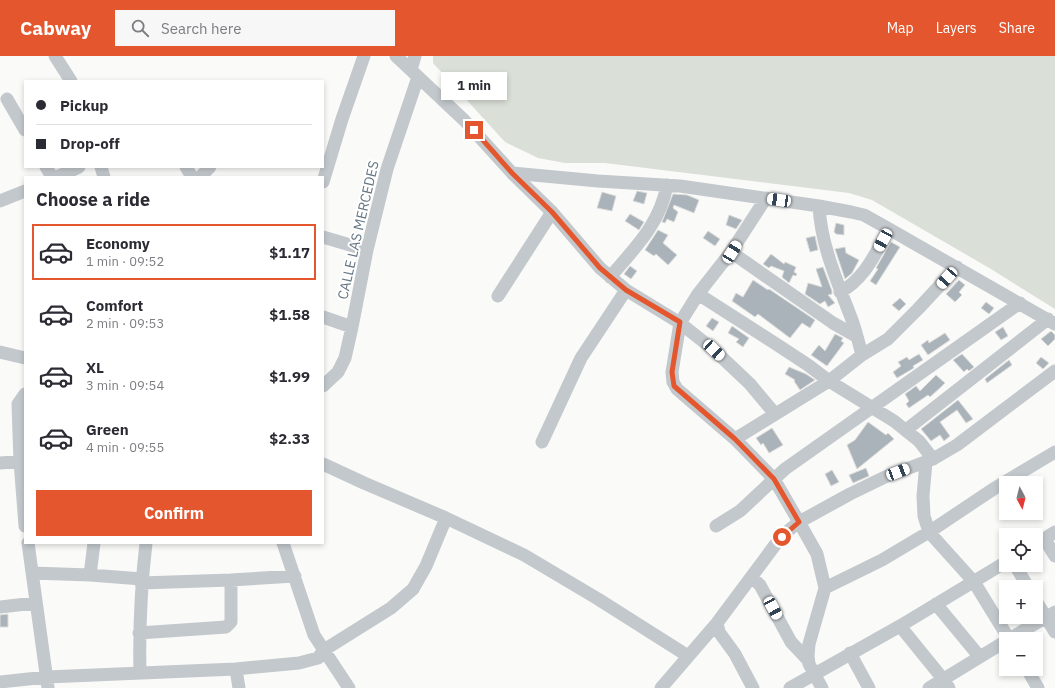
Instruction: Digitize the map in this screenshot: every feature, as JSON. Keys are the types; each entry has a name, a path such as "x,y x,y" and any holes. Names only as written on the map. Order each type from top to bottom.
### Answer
{"street":[{"path":"55,56 70,80"},
{"path":"324,179 342,119 364,56"},
{"path":"396,56 464,120 512,173 552,212 600,268 626,290 680,322 714,350 750,384 775,414"},
{"name":"CALLE LAS MERCEDES","path":"324,385 338,372 345,358 367,250 387,169 415,73 415,56"},
{"path":"7,99 24,128"},
{"path":"59,176 77,168"},
{"path":"201,176 209,168"},
{"path":"512,173 598,181 667,185 819,206 864,215 1051,322 906,430"},
{"path":"610,277 635,248 656,219 662,206 667,185"},
{"path":"0,201 24,191"},
{"path":"766,198 732,252 698,294 680,322 672,372 674,386 735,439 774,479 817,554 825,588 809,644 808,660"},
{"path":"819,206 823,236 840,292 852,321 862,355"},
{"path":"498,296 552,212"},
{"path":"840,292 857,281 870,264 889,228"},
{"path":"324,237 367,250"},
{"path":"732,252 833,323 856,336"},
{"path":"735,439 829,381 862,355 888,339 897,332 957,267"},
{"path":"542,442 581,358 626,290"},
{"path":"698,294 808,365 829,381 872,407 906,430 919,441 929,460 923,496 924,516 929,532 974,582 1009,639 1050,615 1055,632"},
{"path":"716,526 740,511 785,469 1020,303"},
{"path":"324,317 352,327"},
{"path":"0,352 24,358"},
{"path":"667,686 688,656 714,630 775,545 789,530 799,522 850,494 929,460 957,445 1055,371"},
{"path":"24,395 18,404 24,504"},
{"path":"825,588 882,560 929,532 995,488 1055,452"},
{"path":"0,463 22,461"},
{"path":"324,464 446,518 524,555 598,599 688,656"},
{"path":"0,682 47,683 140,673 236,669 299,663 318,658 324,650 391,608 413,589 426,566 446,518"},
{"path":"1045,538 1055,556"},
{"path":"28,544 47,683"},
{"path":"90,575 94,544"},
{"path":"140,673 139,633 146,544"},
{"path":"283,544 314,635 349,688"},
{"path":"790,688 900,626 999,566"},
{"path":"32,573 90,575 142,581 230,580 295,576"},
{"path":"751,577 760,585 791,642 808,660 822,688"},
{"path":"139,633 226,627 231,622 230,580"},
{"path":"0,607 35,603"},
{"path":"936,604 980,656"},
{"path":"900,626 946,684"},
{"path":"714,630 735,654 753,688"},
{"path":"929,688 946,684 980,656 999,645"},
{"path":"850,653 869,688"},
{"path":"236,669 239,688"},
{"path":"1031,676 1038,688"}],"shaded area":[{"path":"433,56 1055,56 1055,309 991,269 872,200 849,193 605,163 565,163 538,158 505,142 433,63"}],"building":[{"path":"637,191 647,193 644,204 633,201"},
{"path":"602,192 616,196 612,211 597,208"},
{"path":"673,194 687,195 699,200 694,213 674,205 673,208 678,212 674,222 667,219 665,223 662,222"},
{"path":"630,214 644,222 639,230 625,221"},
{"path":"729,215 742,220 736,229 726,225"},
{"path":"836,223 844,225 844,235 836,234 834,232"},
{"path":"658,230 668,235 663,243 677,255 668,265 656,254 654,256 645,250"},
{"path":"708,231 720,239 715,246 703,238"},
{"path":"815,236 818,250 810,252 806,238"},
{"path":"891,242 900,247 876,285 870,281 878,269 876,268"},
{"path":"845,247 846,253 859,260 852,273 845,279 835,249"},
{"path":"771,254 784,264 785,262 796,267 794,272 797,274 796,276 793,275 789,283 782,277 784,271 771,266 769,268 763,264"},
{"path":"630,266 637,271 631,279 624,274"},
{"path":"823,267 832,291 832,294 828,295 835,303 828,307 825,301 820,304 805,294 808,283 822,287 816,269"},
{"path":"753,280 815,320 810,328 802,323 790,338 758,314 755,317 732,301 736,293 743,297"},
{"path":"959,280 965,285 959,292 962,295 955,302 946,294"},
{"path":"900,298 906,304 899,311 892,305"},
{"path":"986,302 994,308 989,314 981,308"},
{"path":"712,318 719,322 713,331 706,326"},
{"path":"732,326 749,338 743,347 736,342 739,339 728,333"},
{"path":"1003,327 1008,336 1001,340 995,332"},
{"path":"1051,331 1055,335 1055,339 1048,346 1041,339"},
{"path":"945,333 950,340 928,355 921,345 928,340 929,343"},
{"path":"835,334 843,338 841,341 844,343 827,366 811,355 819,345 825,351"},
{"path":"919,354 923,360 913,366 914,368 897,378 893,372 901,366 898,362 907,357 909,360"},
{"path":"962,354 974,367 969,371 967,369 964,372 953,360"},
{"path":"1041,357 1049,363 1043,369 1036,363"},
{"path":"1009,360 1012,365 987,383 985,379"},
{"path":"789,367 806,374 815,380 800,390 794,381 795,380 785,374"},
{"path":"936,375 945,383 930,397 928,395 909,408 906,404 909,401 905,394 916,386 920,391"},
{"path":"958,400 973,419 966,423 957,410 940,422 950,436 944,441 940,435 931,441 921,429"},
{"path":"868,422 886,435 888,433 894,439 857,469 847,445 855,440"},
{"path":"772,428 783,445 769,453 763,443 761,445 756,438"},
{"path":"866,468 869,476 853,483 849,475"},
{"path":"832,470 839,482 831,486 825,474"},
{"path":"8,614 8,627 0,627 0,615"}],"route":[{"path":"474,130 512,173 552,212 600,268 626,290 680,322 672,372 674,386 720,425 774,479 799,522 782,537"}]}
